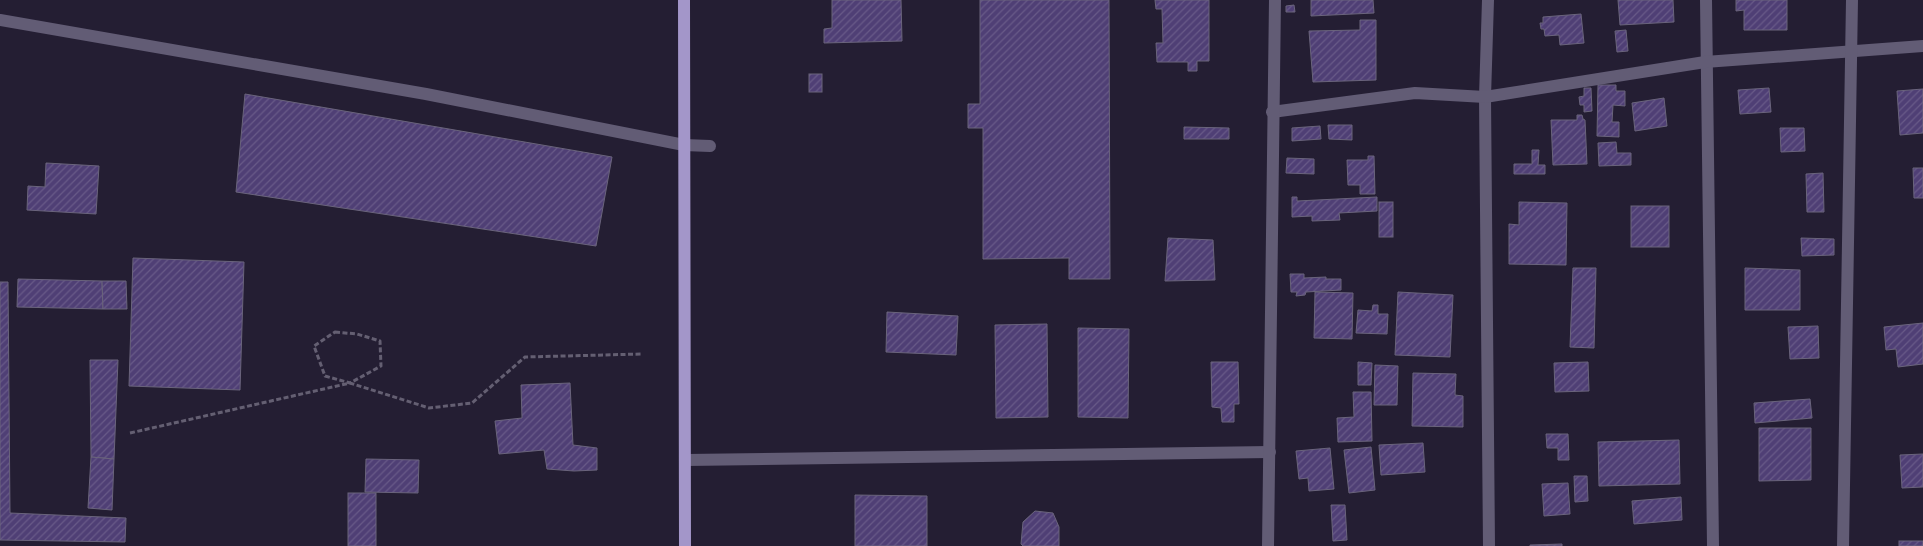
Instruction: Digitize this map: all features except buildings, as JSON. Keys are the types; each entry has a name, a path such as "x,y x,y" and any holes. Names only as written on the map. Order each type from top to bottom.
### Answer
{"main road":[{"path":"684,0 685,546"}],"street":[{"path":"1268,546 1274,0"},
{"path":"1488,0 1485,97 1489,546"},
{"path":"1706,0 1705,62 1712,546"},
{"path":"1843,546 1852,0"},
{"path":"0,20 426,94 684,145 710,146"},
{"path":"1272,112 1415,93 1485,97 1705,62 1923,46"},
{"path":"686,460 1270,452"}],"path":[{"path":"130,433 350,383 381,366 380,341 357,334 335,332 314,346 325,376 350,383 429,408 472,403 525,357 642,354"}]}
